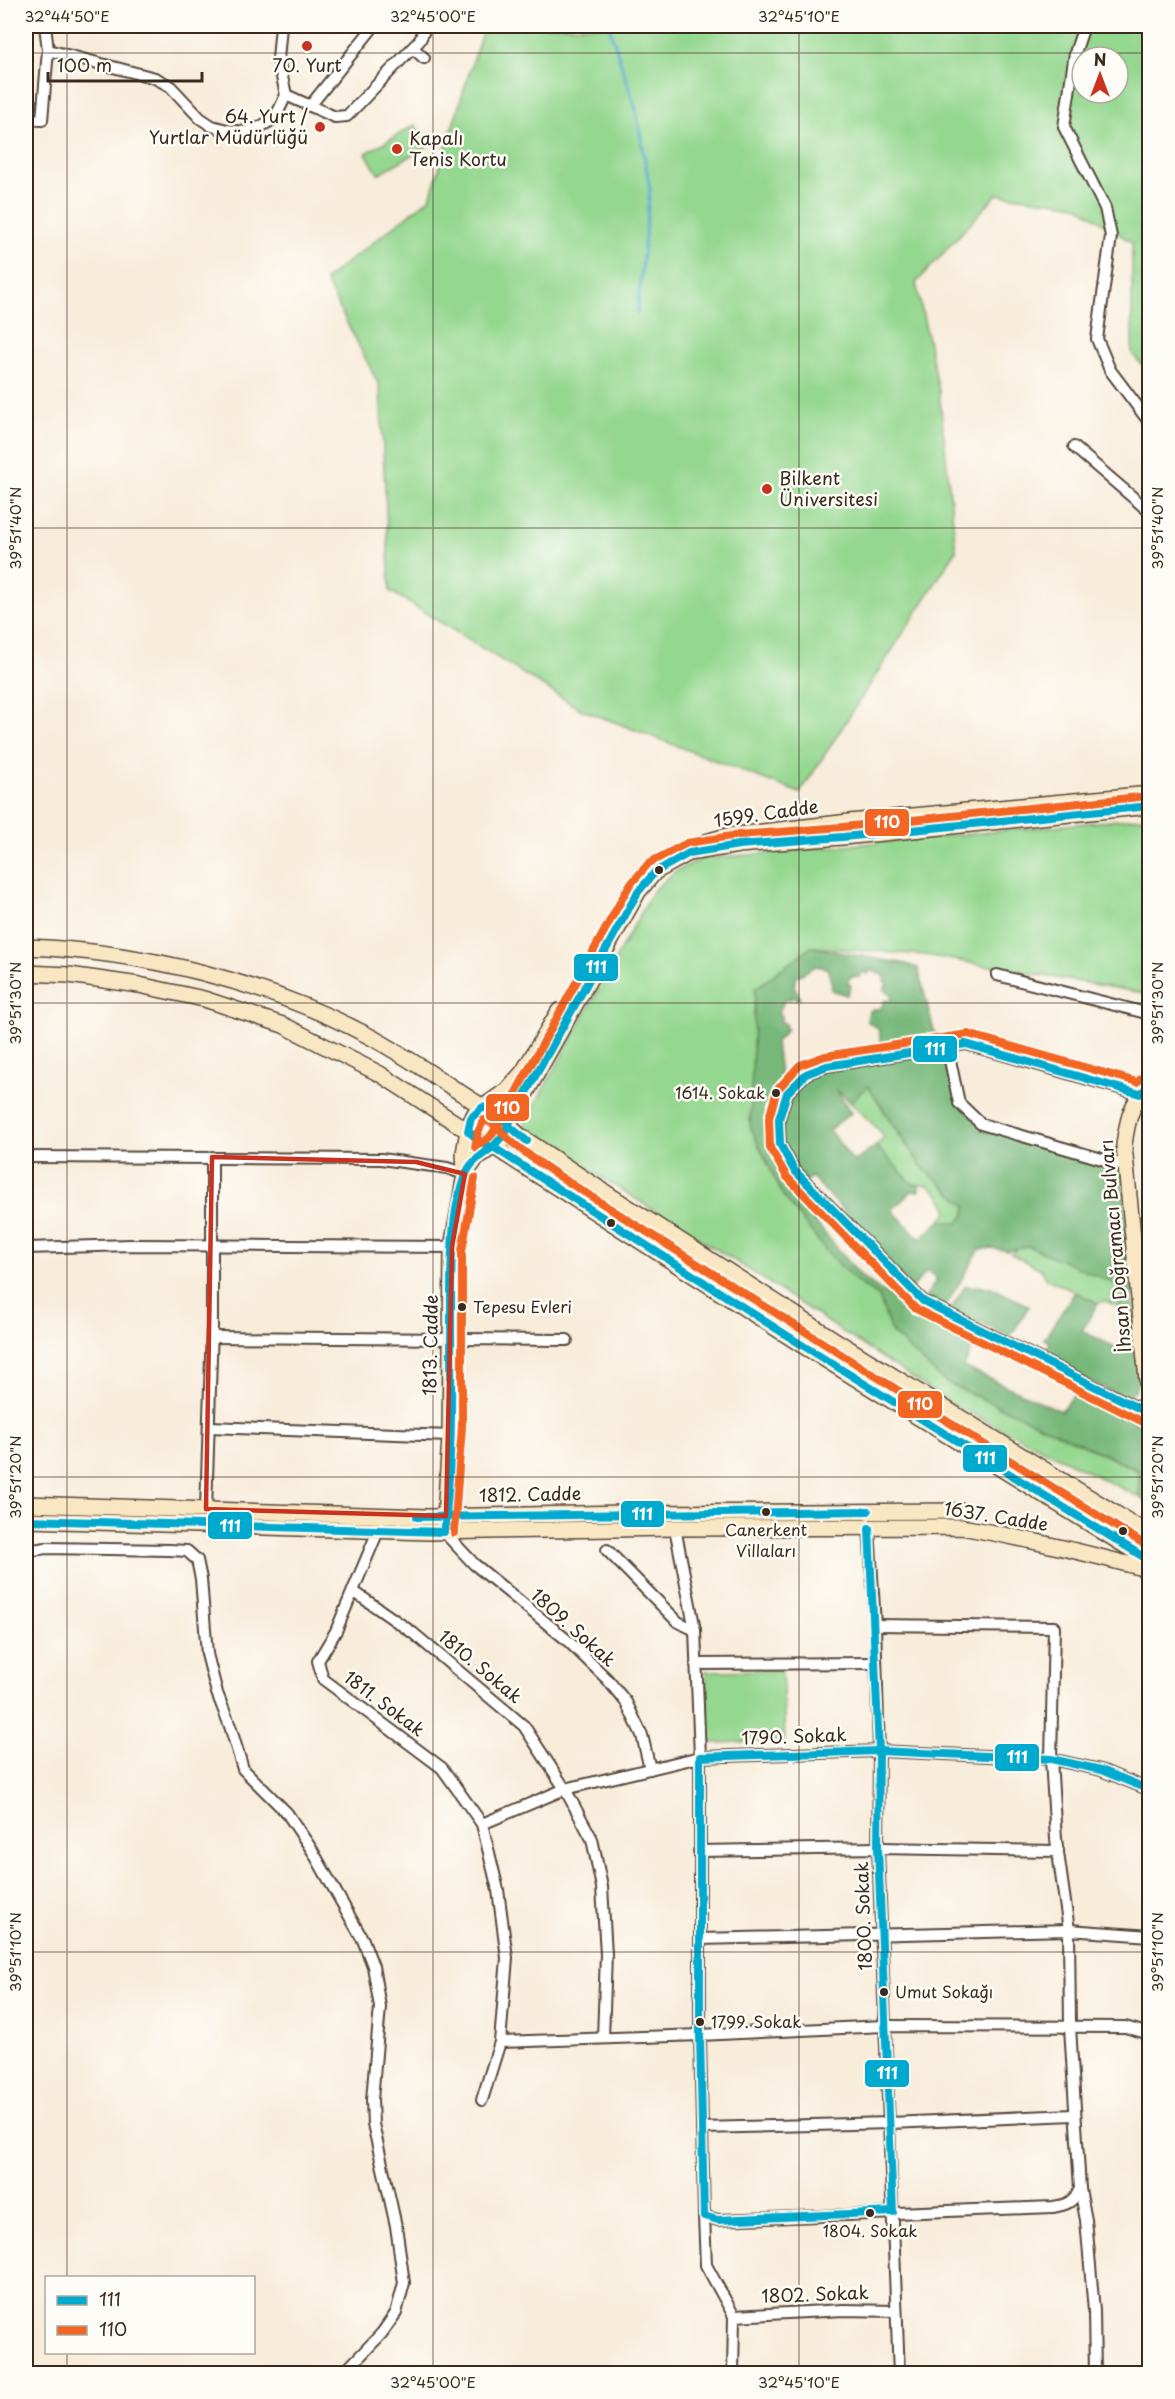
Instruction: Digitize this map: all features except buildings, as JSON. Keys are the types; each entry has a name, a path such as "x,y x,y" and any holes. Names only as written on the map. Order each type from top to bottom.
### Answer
{"street":[{"path":"26,119 42,120 48,50 45,26"},
{"path":"48,50 155,78 170,86 200,118 212,126 245,132 266,123 279,111 286,95 278,59 281,26"},
{"path":"310,106 374,26"},
{"path":"286,95 335,117 346,116 420,40 423,33 419,26"},
{"path":"1084,26 1075,53 1064,127 1105,208 1111,236 1097,339 1110,370 1149,423"},
{"path":"413,48 424,58"},
{"path":"1074,447 1149,512"},
{"name":"1599. Cadde","path":"483,1107 507,1090 523,1072 633,890 652,866 682,849 727,836 1149,794"},
{"name":"1599. Cadde","path":"508,1125 638,892 655,872 689,853 739,845 843,837 1149,806"},
{"path":"26,947 90,951 136,958 284,997 368,1035 501,1116 520,1136 838,1342 1149,1535"},
{"path":"26,973 69,975 139,985 204,999 283,1024 380,1074 468,1131 483,1144 494,1147 802,1345 1149,1561"},
{"path":"997,975 1149,1014"},
{"path":"1146,1091 966,1044 827,1066 806,1074 787,1094 779,1119 780,1144 794,1170 923,1301 1149,1412"},
{"path":"947,1046 959,1103 981,1124 1126,1166"},
{"name":"İhsan Doğramacı Bulvarı","path":"1146,1091 1132,1108 1124,1145 1149,1412"},
{"path":"468,1131 471,1118 483,1107"},
{"path":"26,1157 212,1157 404,1161 447,1168 465,1174 476,1159 503,1139 508,1125"},
{"name":"1813. Cadde","path":"444,1532 450,1436 452,1247 465,1174 464,1153 468,1131"},
{"path":"206,1509 212,1337 212,1157"},
{"path":"26,1248 452,1247"},
{"path":"212,1337 567,1340"},
{"path":"209,1427 450,1436"},
{"name":"1812. Cadde","path":"26,1504 446,1516 964,1511"},
{"path":"868,1511 869,1528"},
{"name":"1812. Cadde","path":"26,1520 444,1532 675,1528 869,1528"},
{"name":"1637. Cadde","path":"869,1528 961,1527 1090,1553 1149,1570"},
{"path":"675,1528 695,1630 700,1757 700,2035 706,2265 734,2316 733,2373"},
{"name":"1800. Sokak","path":"869,1528 879,1751 878,1848 884,2026 890,2123 899,2373"},
{"name":"1811. Sokak","path":"378,1531 336,1631 318,1662 323,1679 405,1738 442,1768 482,1824"},
{"name":"1809. Sokak","path":"444,1532 474,1564 567,1640 607,1679 626,1702 642,1735 650,1768"},
{"path":"26,1551 46,1548 170,1550 187,1551 197,1560 201,1579 207,1654 217,1693 243,1769 287,1813 312,1850 363,1940 373,1966 380,2007 372,2100 373,2124 396,2226 404,2283 396,2313 382,2333 343,2373"},
{"path":"607,1550 678,1622 695,1630"},
{"name":"1810. Sokak","path":"353,1591 413,1633 524,1726 565,1788 592,1839 602,1887 606,1954 603,2038"},
{"path":"875,1625 1054,1627 1051,1759 1058,1851 1069,1930 1074,2115 1094,2311 1095,2373"},
{"path":"696,1664 876,1663"},
{"name":"1790. Sokak","path":"482,1824 565,1788 700,1757 879,1751 1051,1759 1101,1770 1149,1790"},
{"path":"482,1824 498,1890 507,1958 500,2042 482,2100"},
{"path":"699,1851 878,1848 1058,1851"},
{"path":"700,1939 1069,1930 1149,1936"},
{"path":"500,2042 884,2026 1125,2027 1149,2034"},
{"path":"702,2128 1074,2115"},
{"path":"704,2216 718,2220 1053,2207 1066,2205 1075,2199 1080,2189"},
{"name":"1802. Sokak","path":"734,2316 854,2309 896,2311"}],"highlighted area":[{"path":"212,1157 416,1162 465,1174 452,1247 446,1516 206,1509"}],"green space":[{"name":"Bilkent Üniversitesi","path":"484,26 1149,26 1149,372 1132,354 1132,243 1077,205 997,194 916,283 939,391 956,551 800,793 580,709 390,591 380,387 325,280 430,198"},
{"name":"Kapalı Tenis Kortu","path":"415,125 428,146 378,174 366,153"},
{"path":"1149,817 1149,994 925,955 811,947 755,989 750,1126 782,1194 857,1282 879,1296 891,1332 946,1382 1139,1471 1139,1497 952,1404 743,1266 522,1128 653,891 676,871 703,859"},
{"path":"811,947 918,968 936,1039 881,1048 879,1030 867,1021 869,1011 881,1008 885,1000 890,1001 892,995 884,990 887,983 884,981 885,976 870,970 868,974 862,972 860,977 850,977 847,983 851,985 847,995 831,990 832,984 827,968 815,966 796,977 794,986 800,997 799,1000 791,997 790,1000 785,999 778,1014 782,1016 780,1021 786,1024 784,1028 787,1029 776,1042 780,1074 788,1085 772,1096 768,1123 787,1189 861,1276 910,1311 974,1342 964,1367 1061,1411 1078,1390 1142,1425 1149,1467 1149,1505 1139,1497 1139,1470 945,1382 891,1332 879,1296 857,1282 827,1252 782,1194 750,1126 755,989"},
{"path":"947,1046 959,1103 982,1124 1122,1170 1140,1375 1135,1390 1126,1396 1115,1393 1068,1371 1067,1365 1045,1354 1050,1342 1044,1339 1075,1292 1098,1303 1082,1331 1119,1349 1132,1325 1128,1316 1119,1307 1125,1288 1028,1246 1008,1251 991,1248 979,1250 942,1312 923,1301 937,1279 927,1271 911,1289 870,1248 874,1243 812,1177 805,1181 780,1144 787,1093 806,1074","holes":["868,1086 922,1167 966,1206 965,1216 958,1223 940,1221 920,1239 892,1210 912,1191 919,1191 919,1185 912,1183 876,1146 854,1162 829,1130 851,1113 836,1089 850,1102"]},
{"path":"868,1085 922,1167 966,1206 965,1215 958,1223 940,1221 948,1213 938,1193 927,1185 912,1184 876,1146 883,1139 882,1133 850,1102"},
{"path":"960,1229 956,1242 943,1246 948,1233"},
{"path":"1019,1246 1028,1246 1125,1288 1119,1307 1105,1301 1098,1303 1047,1279 1041,1269 1011,1254"},
{"path":"965,1286 991,1287 1029,1306 1010,1337 979,1322 975,1328 948,1315"},
{"path":"782,1670 785,1741 709,1743 706,1671"}],"waterway":[{"path":"609,26 636,110 650,189 637,314"}],"transit line":[{"name":"110","path":"1144,1544 566,1181 514,1144 498,1125 629,886 649,863 687,843 738,835 842,827 1149,796"},
{"name":"111","path":"527,1141 508,1125 638,892 655,872 689,853 739,845 843,837 1150,806"},
{"name":"110","path":"1143,1077 1137,1082 968,1034 825,1056 800,1065 777,1090 769,1118 770,1148 787,1177 916,1309 1145,1423"},
{"name":"111","path":"1150,1085 1140,1094 966,1044 827,1066 806,1074 787,1093 779,1119 780,1144 794,1170 923,1301 1150,1414"},
{"name":"111","path":"483,1107 501,1116 508,1125 505,1133 493,1147 483,1144 468,1131 471,1118 483,1107"},
{"name":"110","path":"484,1120 494,1124 496,1128 490,1137 475,1147 478,1132 484,1120"},
{"name":"111","path":"26,1520 444,1532 450,1450 451,1279 456,1207 467,1171 477,1159 493,1147"},
{"name":"111","path":"493,1147 802,1345 1150,1561"},
{"name":"110","path":"454,1533 462,1427 462,1251 475,1178"},
{"name":"111","path":"417,1517 868,1511"},
{"name":"111","path":"869,1528 879,1751"},
{"name":"111","path":"879,1751 1051,1759 1101,1770 1150,1790"},
{"name":"111","path":"879,1751 878,1848 893,2212 718,2220 704,2216 700,2035 700,1757 879,1751"}],"place":[{"name":"70. Yurt","path":"307,46"},
{"name":"64. Yurt / Yurtlar Müdürlüğü","path":"320,127"},
{"name":"Kapalı Tenis Kortu","path":"397,149"},
{"name":"Bilkent Üniversitesi","path":"767,489"},
{"name":"1614. Sokak","path":"776,1093"},
{"name":"Tepesu Evleri","path":"462,1307"},
{"name":"Canerkent Villaları","path":"766,1512"},
{"name":"Umut Sokağı","path":"884,1992"},
{"name":"1799. Sokak","path":"700,2022"},
{"name":"1804. Sokak","path":"870,2213"}]}
